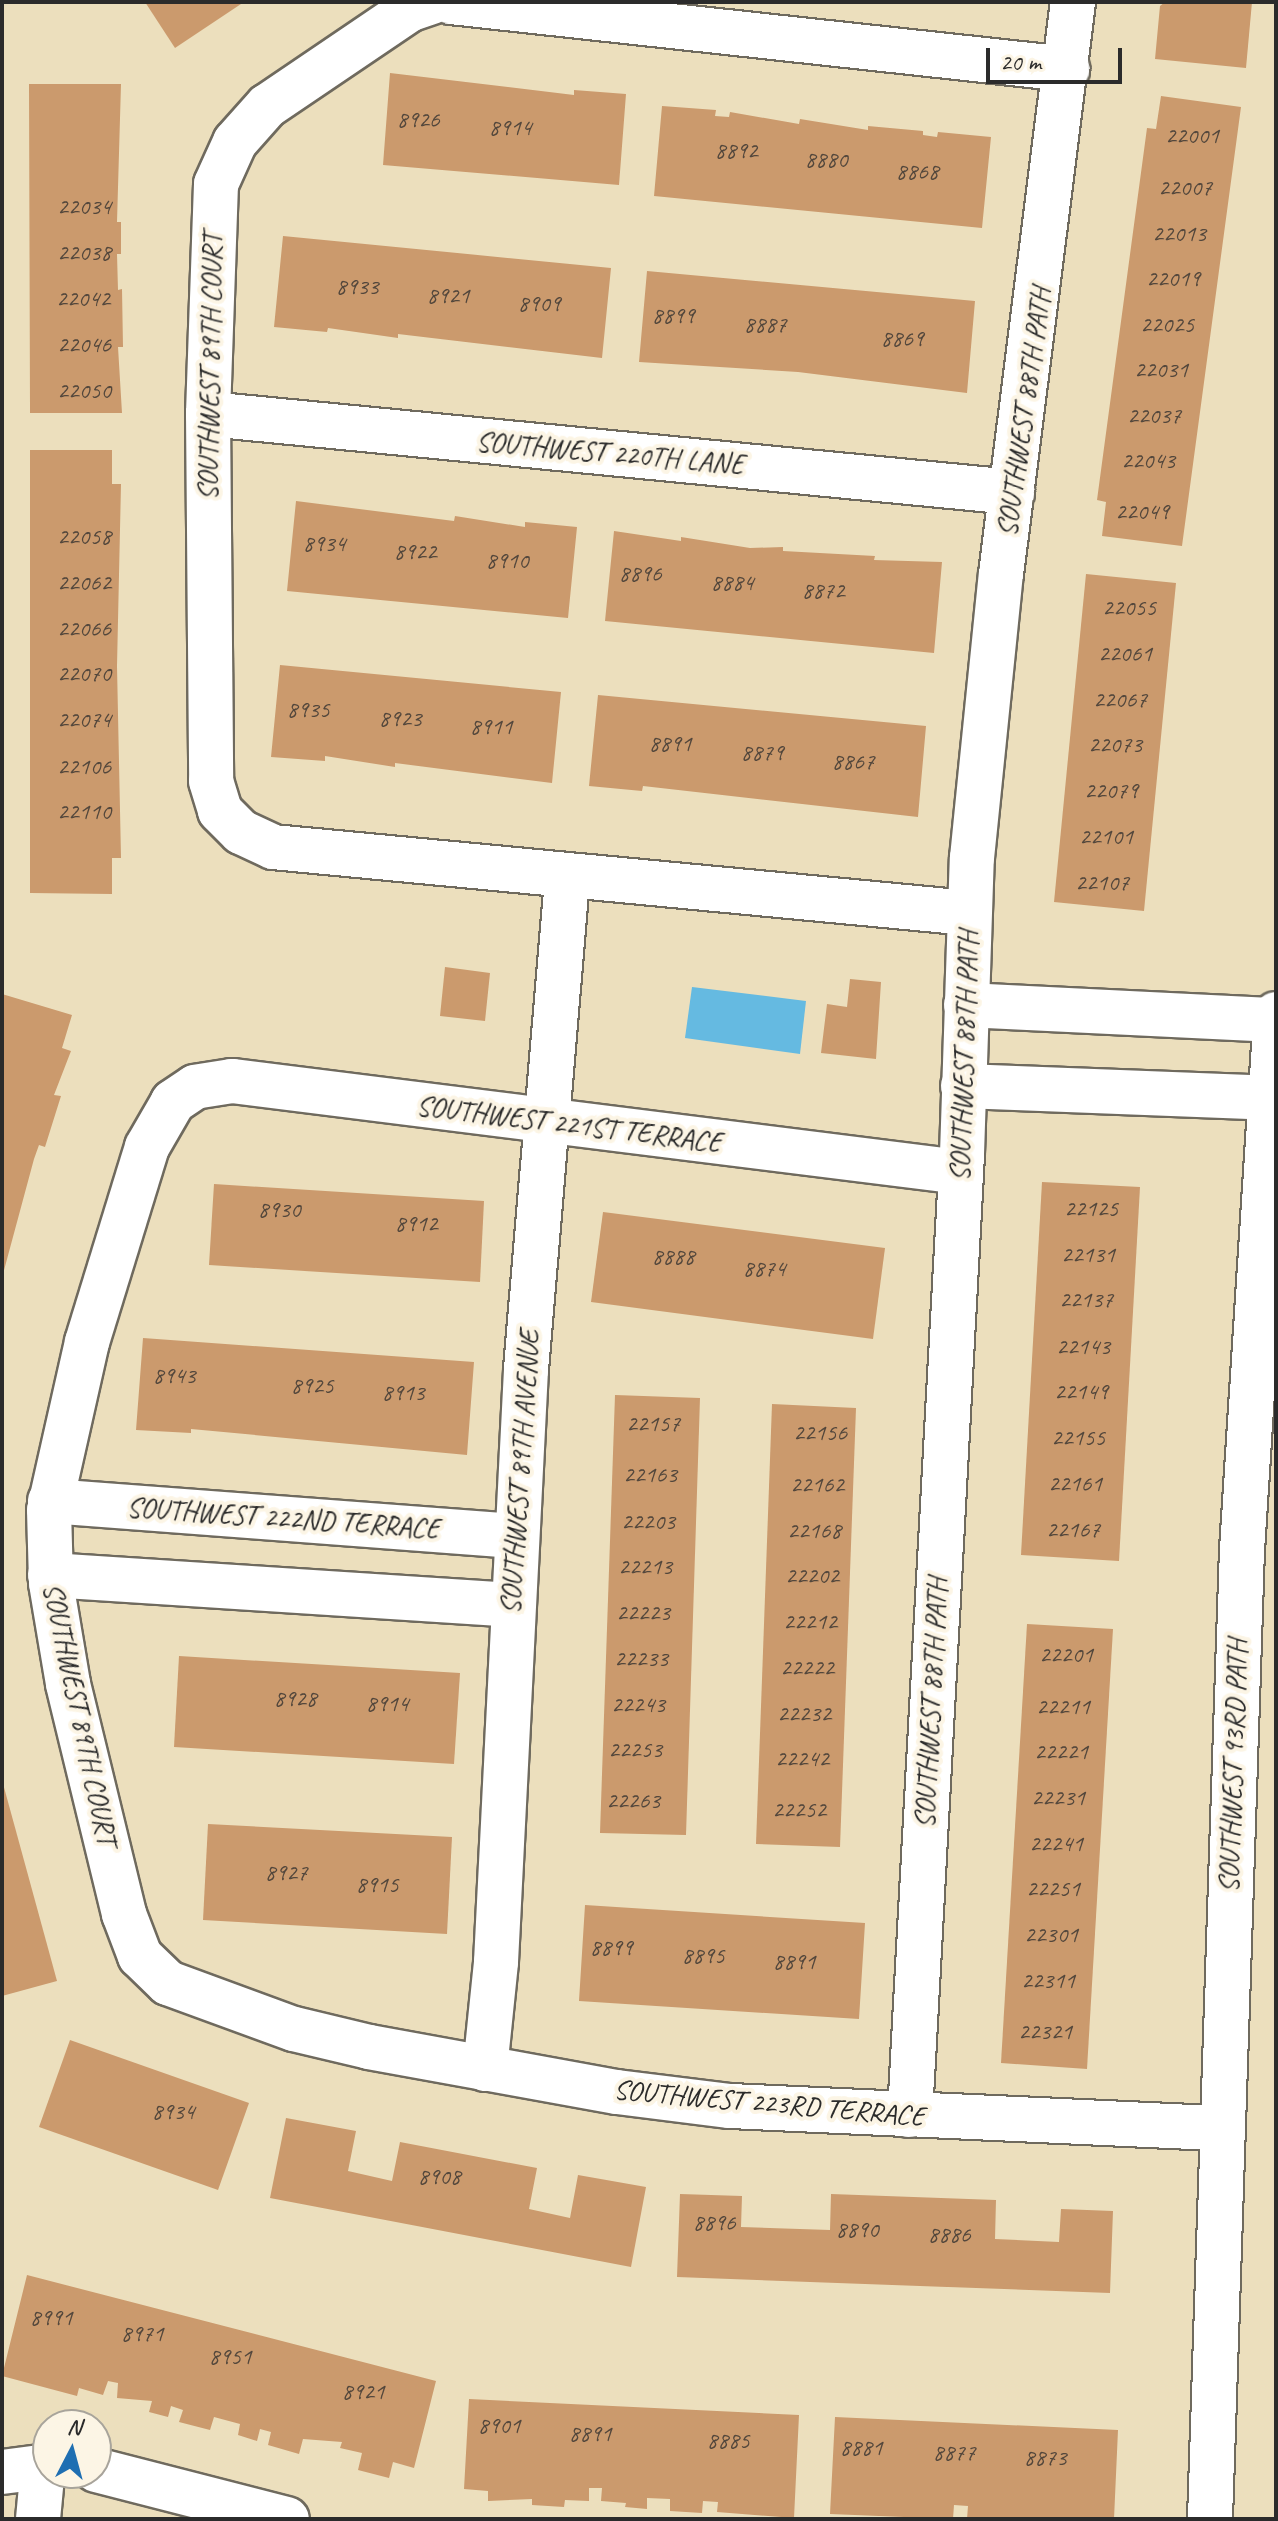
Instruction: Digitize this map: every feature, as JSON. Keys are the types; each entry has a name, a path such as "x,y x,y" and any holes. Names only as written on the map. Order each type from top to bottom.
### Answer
{"street":[{"path":"437,2 1067,69"},
{"name":"SOUTHWEST 89TH COURT","path":"437,2 282,94 257,115 225,158 212,216 208,414 211,781 220,811 235,827 273,847 567,876"},
{"name":"SOUTHWEST 88TH PATH","path":"910,2115 960,1172 968,913 1012,492 1073,2"},
{"name":"SOUTHWEST 220TH LANE","path":"208,414 1012,492"},
{"path":"567,876 968,913"},
{"name":"SOUTHWEST 89TH AVENUE","path":"485,2069 496,1962 515,1536 545,1121 567,876"},
{"path":"966,1005 1276,1020"},
{"name":"SOUTHWEST 93RD PATH","path":"1210,2519 1220,2128 1246,1467 1276,1014"},
{"name":"SOUTHWEST 221ST TERRACE","path":"181,1096 204,1084 232,1081 960,1172"},
{"path":"963,1086 1272,1100"},
{"name":"SOUTHWEST 89TH COURT","path":"146,1966 132,1939 68,1684 50,1575 50,1501 72,1393 147,1147 161,1116 181,1096"},
{"name":"SOUTHWEST 222ND TERRACE","path":"50,1501 515,1536"},
{"path":"50,1575 512,1605"},
{"name":"SOUTHWEST 223RD TERRACE","path":"146,1966 179,1988 294,2029 485,2069 667,2099 910,2115 1220,2128"},
{"path":"31,2468 38,2519"},
{"path":"112,2474 287,2519"}],"water":[{"path":"692,987 806,1001 800,1054 685,1038"}],"building":[{"path":"145,2 244,2 175,48"},
{"path":"1165,2 1252,2 1246,68 1155,59 1160,6"},
{"path":"390,73 574,95 574,90 626,94 619,185 383,165"},
{"path":"29,84 121,84 117,222 121,222 121,254 117,254 118,290 122,289 123,347 118,347 122,413 30,413"},
{"path":"1161,96 1241,107 1182,546 1102,536 1106,502 1097,500 1147,128 1156,129"},
{"path":"662,106 716,110 715,116 729,117 730,112 799,124 800,119 868,130 868,126 923,131 923,135 937,137 938,132 991,137 982,228 654,196"},
{"path":"283,236 611,268 602,358 398,334 398,338 328,328 327,332 274,327"},
{"path":"647,271 975,301 967,393 798,372 639,362"},
{"path":"30,450 112,450 112,484 121,484 117,666 121,858 112,858 112,894 30,893"},
{"path":"296,501 454,521 455,516 525,527 525,522 577,527 568,618 287,591"},
{"path":"614,531 750,548 783,547 783,551 875,556 874,560 942,562 934,653 605,621"},
{"path":"1086,574 1176,583 1144,911 1054,902"},
{"path":"280,665 561,692 552,783 395,763 395,767 325,756 325,761 271,757"},
{"path":"598,695 926,726 918,817 643,786 642,791 589,786"},
{"path":"445,967 490,973 485,1021 440,1016"},
{"path":"850,979 881,982 876,1059 821,1053 827,1004 847,1007"},
{"path":"2,994 72,1015 62,1048 71,1051 54,1095 61,1096 45,1147 39,1145 34,1159 3,1274"},
{"path":"1042,1182 1140,1187 1119,1561 1021,1555"},
{"path":"214,1184 484,1201 480,1282 209,1265"},
{"path":"603,1212 885,1248 873,1339 591,1302"},
{"path":"143,1338 474,1362 467,1455 191,1429 191,1433 136,1430"},
{"path":"615,1395 700,1398 686,1835 600,1833"},
{"path":"772,1404 856,1408 840,1847 756,1844"},
{"path":"1027,1624 1113,1629 1087,2069 1001,2063"},
{"path":"179,1656 460,1673 454,1764 174,1747"},
{"path":"2,1780 57,1981 2,1996"},
{"path":"208,1824 452,1837 447,1934 203,1920"},
{"path":"585,1905 865,1923 859,2019 579,2001"},
{"path":"70,2040 249,2103 218,2190 39,2127"},
{"path":"286,2118 356,2131 348,2171 392,2181 400,2142 537,2168 529,2209 570,2218 578,2175 646,2187 631,2267 270,2198"},
{"path":"680,2194 742,2196 741,2227 830,2230 831,2194 996,2200 995,2239 1059,2242 1061,2209 1113,2211 1110,2293 677,2277"},
{"path":"27,2275 436,2381 414,2468 393,2462 389,2478 358,2470 362,2453 340,2448 342,2442 303,2439 299,2454 268,2445 271,2432 260,2429 257,2441 238,2435 240,2424 214,2417 210,2430 179,2422 183,2410 171,2406 168,2417 149,2412 152,2401 117,2398 118,2383 108,2381 103,2395 79,2388 77,2396 2,2376"},
{"path":"469,2399 799,2415 794,2518 717,2512 718,2502 703,2501 702,2513 670,2511 670,2499 647,2498 647,2509 625,2507 626,2503 601,2501 602,2488 589,2488 589,2501 565,2500 564,2507 532,2505 532,2499 488,2501 488,2491 464,2489"},
{"path":"835,2417 1118,2430 1114,2519 967,2519 968,2506 954,2505 953,2519 830,2514"}]}
